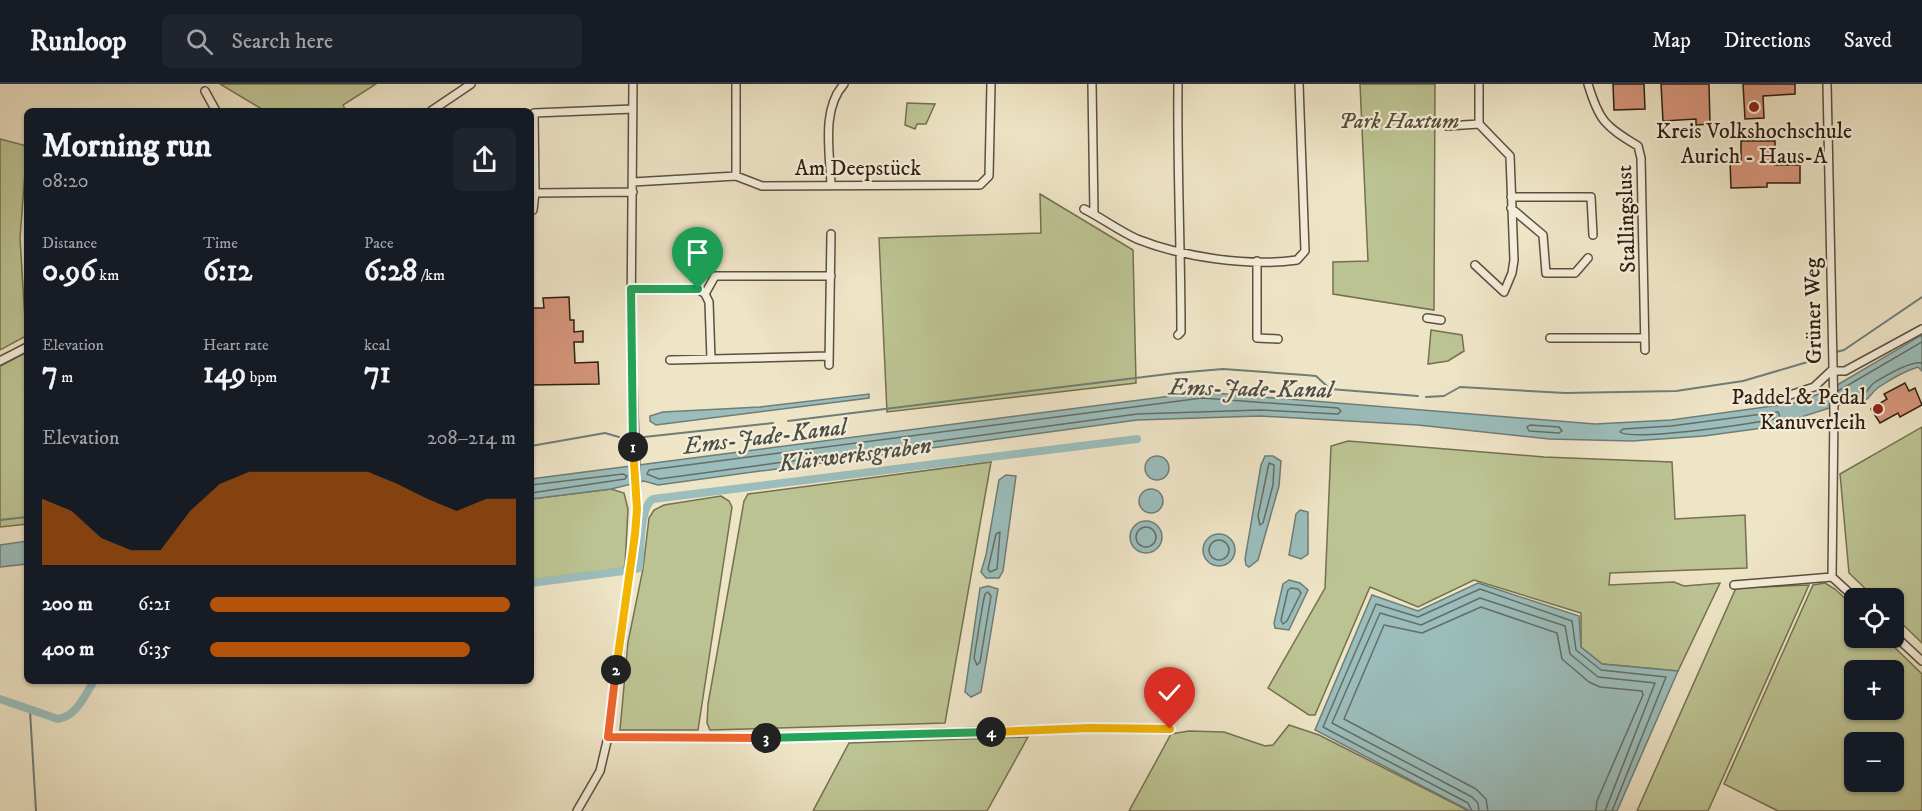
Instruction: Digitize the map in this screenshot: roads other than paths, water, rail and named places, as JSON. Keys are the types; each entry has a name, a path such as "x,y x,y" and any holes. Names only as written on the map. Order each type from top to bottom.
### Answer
{"street":[{"path":"435,108 471,84"},
{"path":"577,811 600,771 608,737 635,534 631,289 633,84"},
{"path":"736,84 736,176"},
{"path":"831,185 829,124 832,107 844,84"},
{"name":"Am Deepstück","path":"633,182 736,176 762,186 980,185 985,183 989,176 991,84"},
{"path":"1092,84 1094,214"},
{"path":"1178,84 1177,175 1181,253 1181,332 1178,335"},
{"path":"1084,209 1136,238 1181,253 1257,261 1297,260 1305,251 1299,84"},
{"path":"1474,265 1504,292 1512,273 1514,260 1510,156 1479,124 1479,84"},
{"name":"Stallingslust","path":"1588,84 1597,112 1614,132 1638,146 1641,158 1646,289 1645,350"},
{"name":"Grüner Weg","path":"1827,84 1831,371 1834,413 1832,577"},
{"path":"205,91 214,108"},
{"path":"534,202 534,113 633,109"},
{"path":"1447,126 1479,124"},
{"path":"535,193 633,192"},
{"path":"1511,197 1591,197 1593,235"},
{"path":"1511,208 1543,235 1546,273 1575,273 1588,258"},
{"path":"829,365 831,234"},
{"path":"1257,261 1257,338 1278,339"},
{"path":"705,294 716,276 831,276"},
{"path":"631,289 698,289 705,294 709,302 711,359"},
{"path":"1428,318 1441,320"},
{"path":"1790,395 1814,387 1831,371 1845,371 1922,329"},
{"path":"1550,339 1644,338"},
{"path":"0,362 24,349"},
{"path":"670,360 830,356"},
{"path":"1734,585 1832,577 1844,588"},
{"path":"1904,644 1922,661"},
{"path":"608,737 758,738 1089,728 1170,729"}],"water":[{"path":"1922,335 1922,371 1918,367 1898,376 1875,390 1866,400 1851,401 1770,427 1704,436 1632,441 1549,439 1418,425 1260,416 1137,420 658,485 644,481 611,489 534,499 534,479 1202,392 1595,424 1671,420 1794,403 1827,391"},
{"path":"869,394 869,398 656,425 650,421 650,416 663,412 760,407"},
{"path":"1157,456 1166,459 1169,468 1166,477 1157,480 1148,477 1145,468 1148,459"},
{"path":"1265,456 1273,456 1281,461 1279,486 1258,560 1249,567 1245,559 1261,465"},
{"path":"1006,475 1016,476 1003,571 999,578 986,578 981,572 999,480"},
{"path":"1151,489 1160,492 1163,501 1160,510 1151,513 1142,510 1139,501 1142,492"},
{"path":"1300,510 1308,512 1308,554 1301,559 1289,555 1296,514"},
{"path":"1146,521 1157,526 1162,537 1157,548 1146,553 1135,548 1130,537 1135,526"},
{"path":"1219,534 1231,538 1235,550 1231,562 1219,566 1207,562 1203,550 1207,538"},
{"path":"24,541 24,564 0,567 0,545"},
{"path":"1289,580 1300,583 1308,590 1289,630 1275,628 1274,623 1283,584"},
{"path":"1478,583 1579,616 1581,647 1602,664 1678,671 1617,811 1470,811 1315,730 1372,595 1418,611"},
{"path":"988,586 998,589 981,692 971,697 965,692 980,588"}],"waterway":[{"path":"1836,352 1844,350 1922,297"},
{"path":"1426,397 1444,396 1460,387 1565,393 1676,391 1743,381 1811,361"},
{"name":"Ems-Jade-Kanal","path":"788,421 1223,369 1316,376 1330,389 1418,396"},
{"name":"Ems-Jade-Kanal","path":"644,437 773,423"},
{"path":"534,445 605,433 619,437"},
{"name":"Klärwerksgraben","path":"636,569 639,568 645,511 653,499 1137,439"},
{"path":"0,520 24,517"},
{"name":"Klärwerksgraben","path":"534,583 623,571"},
{"name":"Klärwerksgraben","path":"0,699 58,719 75,710 92,684"},
{"path":"30,711 36,811"}],"place":[{"name":"Kreis Volkshochschule Aurich - Haus-A","path":"1754,107"},
{"name":"Paddel & Pedal Kanuverleih","path":"1878,409"}],"park label":[{"name":"Park Haxtum","path":"1399,120"}]}
